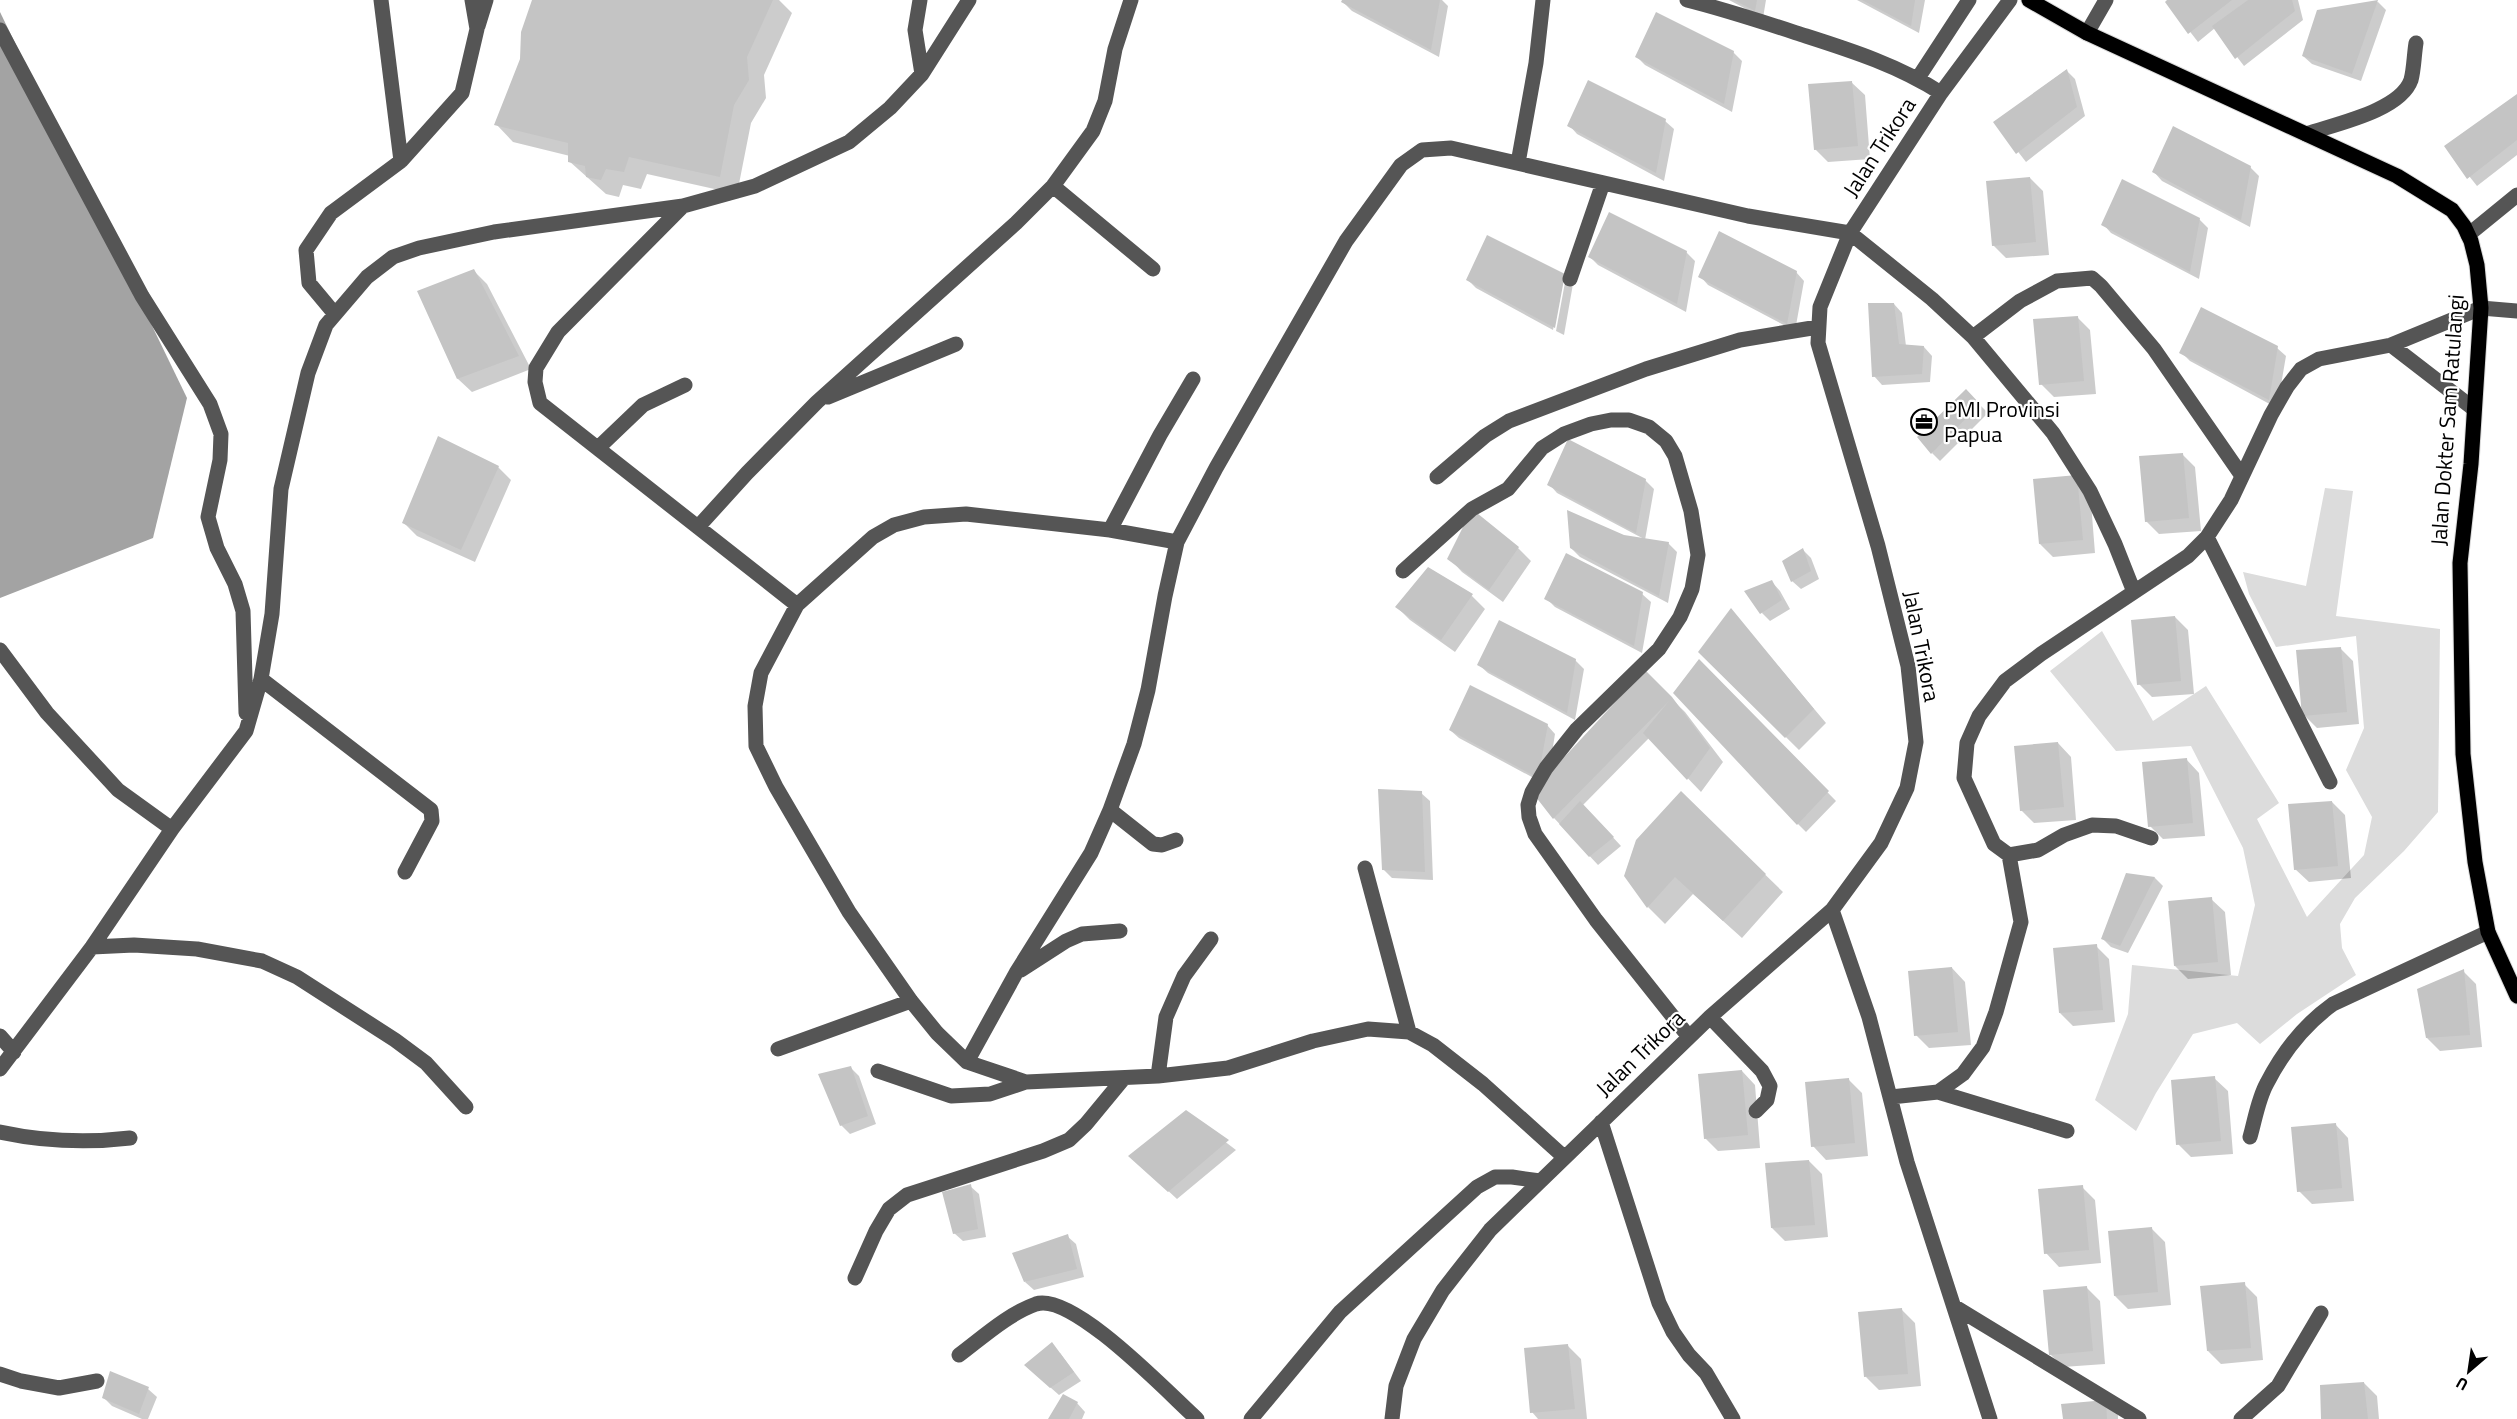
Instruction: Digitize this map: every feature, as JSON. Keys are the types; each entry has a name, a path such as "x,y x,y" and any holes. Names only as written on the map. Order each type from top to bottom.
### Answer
{"main road":[{"name":"Jalan Dokter Sam Ratulangi","path":"2029,0 2088,33 2397,176 2452,210 2468,235 2477,265 2481,308 2460,563 2462,743 2475,862 2488,932 2517,996"}],"street":[{"path":"381,0 401,161"},
{"path":"472,0 477,29"},
{"path":"334,313 309,283 306,250 332,213 401,161 460,98 486,0"},
{"path":"920,0 915,30 922,74"},
{"path":"0,1069 92,947 172,829 246,731 261,679 272,614 280,489 308,373 326,325 334,313 367,277 393,257 418,248 494,232 683,206 755,186 849,142 890,108 922,74 969,0"},
{"path":"698,527 747,472 817,402 1016,223 1053,186 1093,131 1105,101 1115,49 1131,0"},
{"path":"1518,163 1536,63 1543,0"},
{"path":"1687,0 1722,8 1871,57 1918,78 1941,93"},
{"name":"Jalan Trikora","path":"1918,78 1969,0"},
{"name":"Jalan Trikora","path":"1392,1419 1396,1386 1414,1339 1443,1290 1490,1230 1710,1017 1832,910 1881,843 1906,788 1916,742 1908,666 1878,546 1818,343 1820,307 1850,233 1941,93 2010,0"},
{"path":"2088,33 2106,0"},
{"path":"0,30 142,296 210,404 221,434 220,460 208,517 217,548 235,584 243,611 246,731"},
{"path":"2306,134 2380,109 2400,97 2411,79 2416,43"},
{"path":"967,1062 1016,973 1091,853 1110,810 1134,744 1148,690 1177,542 1216,468 1346,241 1401,165 1422,150 1451,148 1748,216 1850,233 1974,336 2053,433 2090,491 2134,592"},
{"path":"1570,279 1603,183"},
{"path":"1053,186 1153,269"},
{"path":"2468,235 2517,195"},
{"path":"683,206 558,332 536,369 535,382 540,403 797,605"},
{"path":"1974,336 2020,301 2057,281 2092,278 2154,349 2242,476"},
{"path":"1938,1092 1963,1074 1983,1047 2002,993 2021,922 2009,855 1994,844 1964,778 1967,742 1979,716 2005,681 2041,654 2188,556 2207,537 2231,500 2271,415 2287,387 2301,369 2319,359 2391,345 2481,308 2517,311"},
{"path":"1437,477 1485,436 1509,421 1646,369 1687,356 1740,340 1818,327"},
{"path":"817,402 956,344"},
{"path":"2391,345 2474,409"},
{"path":"1110,530 1193,379"},
{"path":"598,448 643,405 685,385"},
{"path":"1403,571 1472,509 1508,489 1542,448 1564,434 1591,424 1611,420 1629,420 1649,427 1666,441 1675,456 1691,511 1698,555 1692,589 1680,617 1659,649 1577,729 1546,768 1528,805 1529,817 1535,834 1596,920 1689,1037"},
{"path":"1026,1082 967,1062 937,1033 911,1001 849,912 776,787 756,746 755,706 761,673 797,605 873,537 894,525 924,516 966,514 1110,530 1177,542"},
{"path":"2207,537 2330,782"},
{"path":"0,650 6,669 118,790 172,829"},
{"path":"261,679 431,810 432,821 405,872"},
{"path":"1110,810 1154,844 1162,845 1176,840"},
{"path":"2009,855 2038,850 2064,835 2092,825 2116,826 2151,838"},
{"path":"1365,868 1409,1032"},
{"path":"1832,910 1869,1017 1907,1162 1990,1419"},
{"path":"1016,973 1066,941 1082,934 1120,931"},
{"path":"2250,1137 2266,1084 2291,1045 2313,1018 2333,1004 2379,981 2488,932"},
{"path":"1158,1076 1166,1017 1184,976 1211,939"},
{"path":"92,947 134,945 197,949 262,961 297,977 395,1040 426,1064 466,1107"},
{"path":"778,1049 911,1001"},
{"path":"1710,1017 1762,1071 1770,1086 1767,1100 1756,1111"},
{"path":"878,1071 951,1096 990,1094 1026,1082 1158,1076 1228,1068 1313,1041 1368,1029 1409,1032 1433,1045 1474,1077 1564,1157"},
{"path":"0,1036 14,1052"},
{"path":"855,1278 876,1231 889,1209 907,1195 1069,1140 1086,1124 1124,1078"},
{"path":"1891,1097 1938,1092 2067,1131"},
{"path":"1600,1122 1659,1303 1673,1332 1689,1355 1706,1373 1733,1419"},
{"path":"0,1132 21,1137 91,1141 130,1138"},
{"path":"1251,1419 1340,1312 1477,1187 1495,1177 1540,1181"},
{"path":"959,1354 1001,1323 1037,1304 1052,1304 1097,1328 1197,1419"},
{"path":"1955,1306 2139,1419"},
{"path":"2241,1419 2278,1386 2321,1313"},
{"path":"0,1374 21,1381 59,1388 98,1381"}],"shaded area":[{"path":"0,12 187,398 153,538 0,598"},
{"path":"2325,488 2353,491 2336,616 2440,629 2438,812 2404,851 2355,898 2340,924 2342,948 2356,975 2297,1014 2260,1044 2237,1023 2193,1034 2156,1093 2136,1131 2095,1100 2128,1014 2132,965 2238,976 2255,905 2243,848 2191,746 2116,751 2050,671 2102,631 2153,721 2206,686 2279,803 2257,819 2307,917 2364,855 2372,817 2346,770 2364,728 2356,636 2276,647 2249,594 2243,572 2306,586"}],"building":[{"path":"532,0 773,0 747,57 749,80 734,105 720,177 629,157 624,172 606,169 601,180 586,177 585,166 568,162 568,143 494,125 520,59 521,32"},
{"path":"1342,0 1440,0 1431,50 1341,2"},
{"path":"1734,0 1757,0 1755,11"},
{"path":"1862,0 1915,0 1911,26"},
{"path":"2167,0 2232,0 2188,34 2165,2"},
{"path":"2248,0 2292,0 2295,11 2235,59 2212,26"},
{"path":"2378,0 2352,74 2302,56 2317,10"},
{"path":"1656,12 1734,51 1724,104 1635,57"},
{"path":"2067,69 2077,107 2016,154 1993,122"},
{"path":"1588,80 1666,119 1656,173 1567,126"},
{"path":"1852,81 1858,146 1814,150 1808,84"},
{"path":"2517,94 2517,140 2467,179 2444,146"},
{"path":"2173,126 2251,166 2241,220 2152,172"},
{"path":"2030,177 2036,242 1992,246 1986,181"},
{"path":"2122,179 2200,218 2190,272 2101,225"},
{"path":"1609,212 1687,251 1677,304 1588,257"},
{"path":"1719,231 1797,271 1787,324 1698,277"},
{"path":"1487,235 1565,274 1555,328 1466,280"},
{"path":"474,269 519,356 457,379 417,291"},
{"path":"1868,303 1894,303 1899,344 1924,346 1922,374 1872,377"},
{"path":"2201,307 2278,346 2269,400 2179,353"},
{"path":"2078,316 2084,381 2039,385 2033,319"},
{"path":"1966,389 1980,404 1931,454 1917,437"},
{"path":"438,436 499,466 461,550 402,523"},
{"path":"1568,439 1646,479 1636,533 1547,485"},
{"path":"2183,453 2189,518 2145,522 2139,456"},
{"path":"2077,475 2083,540 2039,544 2033,479"},
{"path":"1472,509 1519,547 1489,590 1447,559"},
{"path":"1567,510 1624,535 1669,542 1659,596 1570,548"},
{"path":"1803,548 1811,571 1791,582 1782,561"},
{"path":"1566,553 1643,592 1634,646 1544,599"},
{"path":"1428,567 1473,594 1441,640 1395,607"},
{"path":"1772,580 1782,600 1760,614 1744,591"},
{"path":"1731,608 1814,709 1785,738 1698,652"},
{"path":"2175,616 2181,681 2137,685 2131,620"},
{"path":"1499,620 1576,659 1567,713 1477,665"},
{"path":"2341,647 2347,712 2302,716 2296,650"},
{"path":"1699,659 1829,791 1797,825 1673,693"},
{"path":"1645,670 1672,697 1710,748 1687,780 1643,733 1669,701 1553,819 1532,792"},
{"path":"1470,685 1548,724 1538,778 1449,730"},
{"path":"2058,742 2064,807 2020,811 2014,746"},
{"path":"2187,758 2193,823 2148,827 2142,762"},
{"path":"1378,789 1422,791 1425,872 1382,870"},
{"path":"1681,791 1766,874 1723,921 1675,877 1647,908 1624,876 1636,840"},
{"path":"1580,801 1614,837 1589,857 1559,824"},
{"path":"2332,801 2338,866 2294,870 2288,804"},
{"path":"2126,873 2155,877 2120,946 2101,939"},
{"path":"2212,897 2218,962 2174,966 2168,901"},
{"path":"2097,944 2103,1010 2059,1013 2053,948"},
{"path":"1952,967 1958,1032 1914,1036 1908,971"},
{"path":"2464,969 2470,1035 2426,1038 2417,989"},
{"path":"851,1066 868,1116 840,1126 818,1074"},
{"path":"1742,1070 1748,1135 1704,1139 1698,1074"},
{"path":"2215,1076 2221,1141 2176,1145 2171,1080"},
{"path":"1849,1078 1855,1143 1811,1147 1805,1082"},
{"path":"1186,1110 1229,1140 1168,1192 1128,1156"},
{"path":"2336,1123 2342,1188 2297,1192 2291,1127"},
{"path":"1809,1160 1815,1225 1771,1228 1765,1163"},
{"path":"971,1184 978,1229 953,1234 942,1192"},
{"path":"2083,1185 2089,1250 2044,1254 2038,1189"},
{"path":"2152,1227 2158,1292 2114,1296 2108,1231"},
{"path":"1068,1234 1077,1269 1024,1282 1012,1253"},
{"path":"2245,1282 2251,1348 2207,1351 2200,1286"},
{"path":"2087,1286 2093,1351 2049,1355 2043,1290"},
{"path":"1902,1308 1908,1374 1864,1377 1858,1312"},
{"path":"1052,1342 1074,1372 1050,1388 1024,1365"},
{"path":"1568,1344 1575,1409 1530,1413 1524,1348"},
{"path":"110,1371 149,1387 139,1414 102,1398"},
{"path":"2364,1382 2368,1419 2321,1419 2320,1385"},
{"path":"1063,1394 1078,1402 1069,1419 1048,1419"},
{"path":"2106,1400 2107,1419 2063,1419 2061,1404"}],"place":[{"name":"PMI Provinsi Papua","path":"1924,422"}]}
